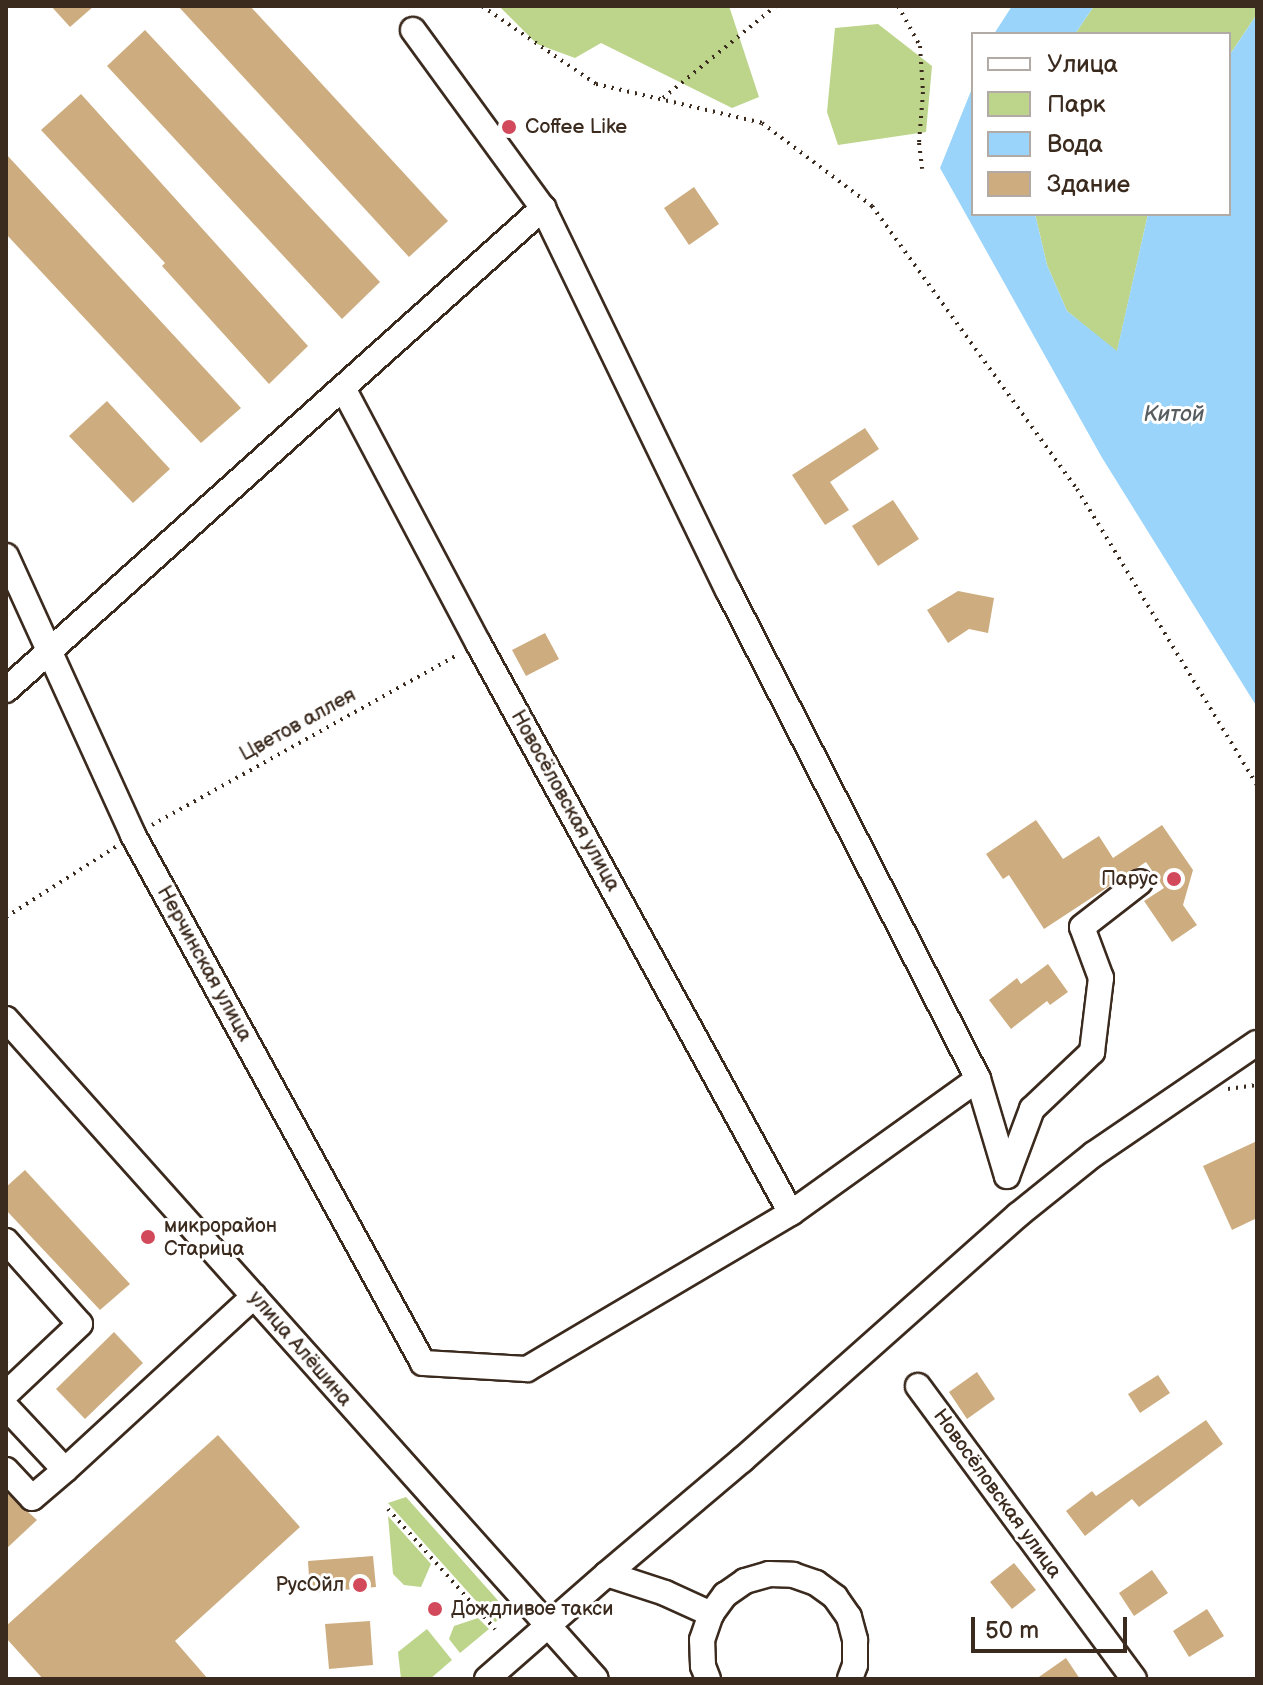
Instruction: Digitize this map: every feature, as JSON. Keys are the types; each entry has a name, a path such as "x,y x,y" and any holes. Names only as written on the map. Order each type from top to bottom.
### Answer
{"street":[{"path":"413,30 543,208 728,590 978,1079 1007,1176 1032,1109 1092,1052 1101,978 1082,927 1140,882"},
{"path":"6,690 543,208"},
{"name":"Новосёловская улица","path":"343,388 478,643 791,1213"},
{"name":"Нерчинская улица","path":"6,556 133,835 423,1363 527,1369 791,1213"},
{"name":"улица Алёшина","path":"6,1019 596,1679"},
{"path":"487,1679 742,1460 1018,1215 1094,1154 1257,1043"},
{"path":"791,1213 978,1079"},
{"path":"6,1241 80,1324 6,1394"},
{"path":"6,1470 32,1498 254,1296"},
{"name":"Новосёловская улица","path":"918,1386 1134,1679"},
{"path":"6,1407 65,1470"},
{"path":"607,1574 665,1593 711,1614"},
{"path":"708,1679 703,1666 702,1640 711,1614 725,1595 745,1581 769,1574 793,1575 816,1583 835,1597 849,1617 855,1640 855,1665 850,1679"}],"path":[{"path":"482,6 596,84 762,123 872,206 1077,489 1257,785"},
{"path":"662,98 776,6"},
{"path":"898,6 920,46 923,92 919,143 922,169"},
{"name":"Цветов аллея","path":"6,917 133,835 478,643"},
{"path":"388,1509 495,1629"}],"green space":[{"path":"499,6 729,6 759,97 732,108 601,43 575,58 537,44"},
{"path":"1094,6 1257,6 1257,14 1231,53 1231,32 1076,32"},
{"path":"878,24 932,66 926,132 838,145 827,112 835,28"},
{"path":"1035,216 1148,216 1117,352 1067,311 1047,265"},
{"path":"406,1497 510,1614 495,1622 388,1503"},
{"path":"388,1516 431,1564 421,1587 404,1585 393,1574"},
{"path":"478,1618 489,1629 460,1653 449,1639 454,1626"},
{"path":"427,1629 452,1660 430,1679 401,1679 398,1652"}],"water":[{"path":"1012,6 1094,6 1076,32 995,32"},
{"name":"Китой","path":"1257,14 1257,707 1101,456 940,168 971,91 971,216 1035,216 1047,265 1067,311 1117,351 1148,216 1231,216 1231,53"}],"building":[{"path":"51,6 94,6 70,27"},
{"path":"178,6 250,6 448,221 409,257"},
{"path":"145,30 380,282 342,319 107,66"},
{"path":"81,94 308,346 269,384 162,266 165,263 41,130"},
{"path":"6,154 241,408 201,443 6,234"},
{"path":"694,187 719,224 689,245 664,208"},
{"path":"107,401 170,469 133,503 69,436"},
{"path":"865,428 879,449 830,482 849,510 825,525 792,475"},
{"path":"893,500 919,539 878,566 852,526"},
{"path":"958,591 994,598 988,633 969,629 948,643 927,610"},
{"path":"545,633 559,659 526,676 512,650"},
{"path":"1036,820 1063,859 1099,836 1113,858 1162,825 1193,870 1183,905 1197,925 1172,942 1144,901 1164,888 1146,862 1044,929 1009,875 1003,879 986,854"},
{"path":"1048,964 1068,992 1050,1005 1047,1001 1011,1029 989,1000 1017,978 1021,984"},
{"path":"1257,1141 1257,1218 1232,1230 1203,1166"},
{"path":"25,1170 130,1284 100,1310 6,1210 6,1187"},
{"path":"114,1332 143,1363 85,1419 56,1389"},
{"path":"977,1372 995,1399 967,1419 949,1392"},
{"path":"1158,1375 1170,1393 1140,1413 1128,1394"},
{"path":"1206,1420 1223,1444 1139,1507 1132,1499 1085,1536 1066,1511 1092,1491 1096,1496"},
{"path":"218,1435 300,1527 175,1641 208,1679 43,1679 6,1638 6,1626"},
{"path":"6,1492 37,1520 6,1549"},
{"path":"373,1556 376,1587 310,1593 308,1561"},
{"path":"1014,1563 1036,1590 1012,1609 990,1582"},
{"path":"1152,1570 1168,1593 1134,1616 1119,1593"},
{"path":"1207,1609 1224,1636 1189,1657 1173,1631"},
{"path":"370,1621 373,1665 329,1669 325,1624"},
{"path":"1066,1658 1080,1679 1036,1679"}],"place":[{"name":"Coffee Like","path":"509,127"},
{"name":"Парус","path":"1174,879"},
{"name":"микрорайон Старица","path":"148,1237"},
{"name":"РусОйл","path":"360,1585"},
{"name":"Дождливое такси","path":"435,1609"}]}
